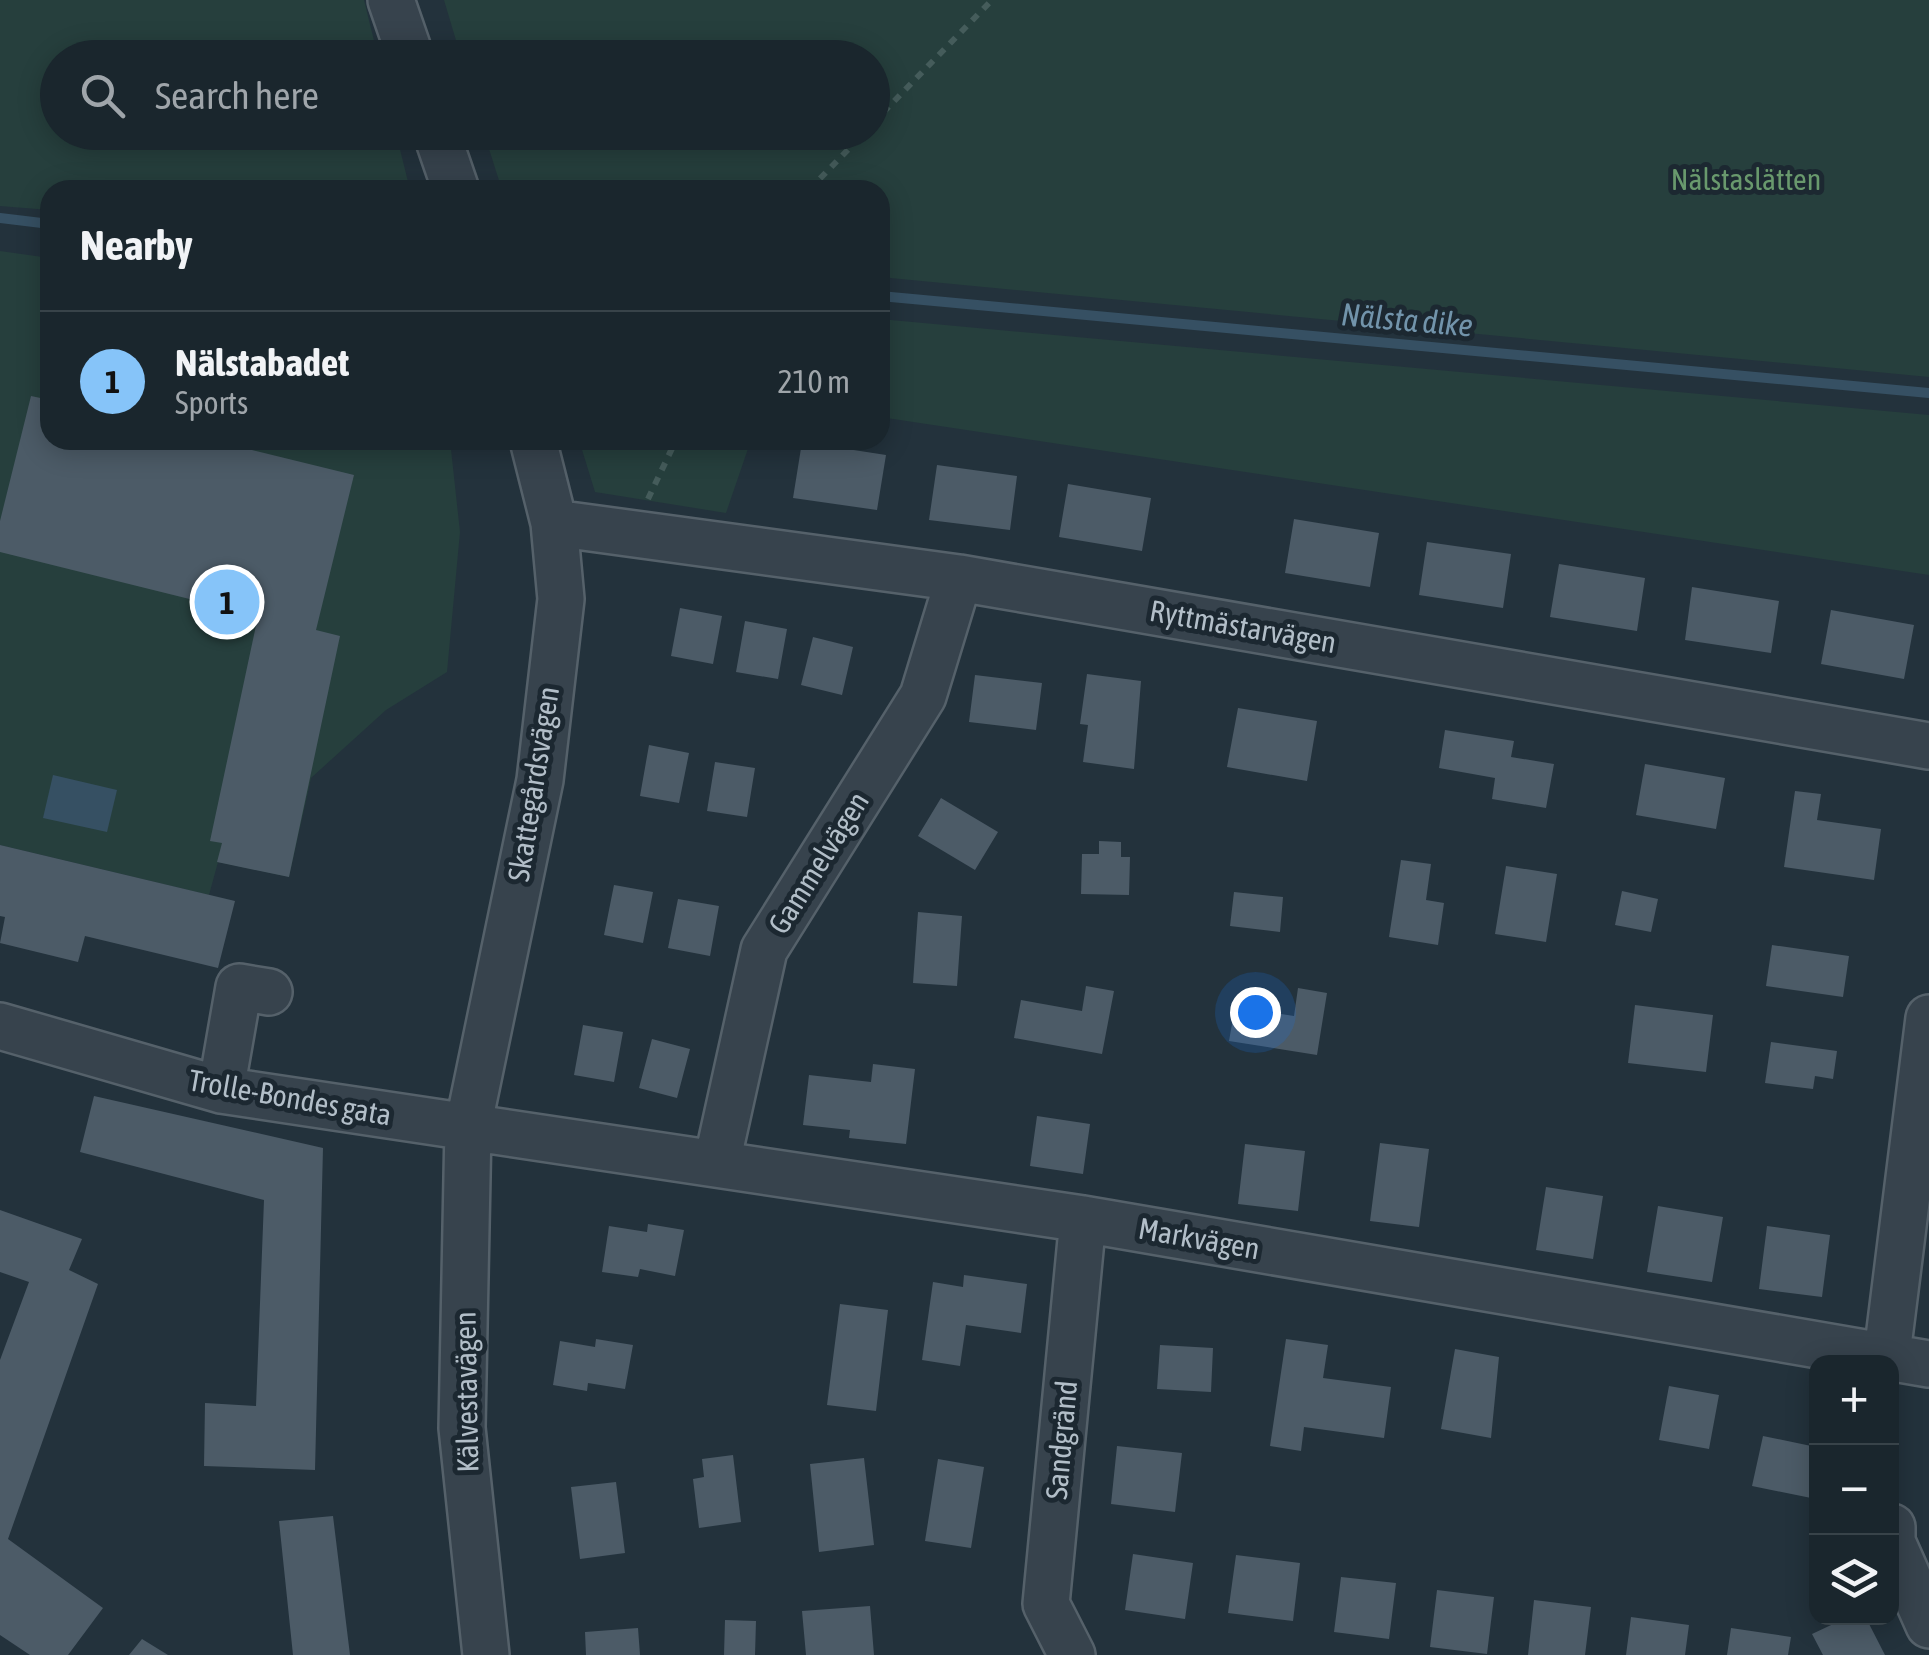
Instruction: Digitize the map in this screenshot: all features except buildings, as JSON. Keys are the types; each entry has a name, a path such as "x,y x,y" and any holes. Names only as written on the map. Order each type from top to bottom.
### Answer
{"street":[{"path":"391,0 405,40"},
{"path":"442,150 453,180"},
{"name":"Skattegårdsvägen","path":"468,1127 540,780 560,599 554,523 535,450"},
{"name":"Ryttmästarvägen","path":"554,523 958,578 1929,746"},
{"name":"Gammelvägen","path":"717,1162 764,950 923,696 958,578"},
{"path":"221,1090 239,987 269,992"},
{"path":"1900,1361 1929,1018"},
{"name":"Trolle-Bondes gata","path":"0,1026 221,1090 468,1127"},
{"name":"Markvägen","path":"468,1127 1083,1219 1900,1361"},
{"name":"Kälvestavägen","path":"468,1127 462,1428 486,1655"},
{"name":"Sandgränd","path":"1072,1655 1046,1604 1083,1219"},
{"path":"1892,1535 1929,1625"}],"path":[{"path":"890,105 992,0"},
{"path":"818,180 847,150"},
{"path":"632,532 671,450"}],"green space":[{"path":"0,0 364,0 374,40 40,40 40,150 400,150 408,180 40,180 40,209 0,206"},
{"name":"Nälstaslätten","path":"444,0 1929,0 1929,377 890,278 890,180 499,180 489,150 890,150 890,40 456,40"},
{"path":"0,251 40,257 40,450 451,450 460,532 447,672 386,710 311,778 289,877 218,862 209,895 0,845"},
{"path":"890,320 1929,415 1929,575 890,419"},
{"path":"582,450 748,450 726,513 595,492"}],"water":[{"path":"53,775 117,790 107,832 43,818"}],"waterway":[{"name":"Nälsta dike","path":"0,218 40,223"},
{"name":"Nälsta dike","path":"890,297 1929,393"}],"place":[{"name":"Nälstabadet","path":"227,602"}]}
